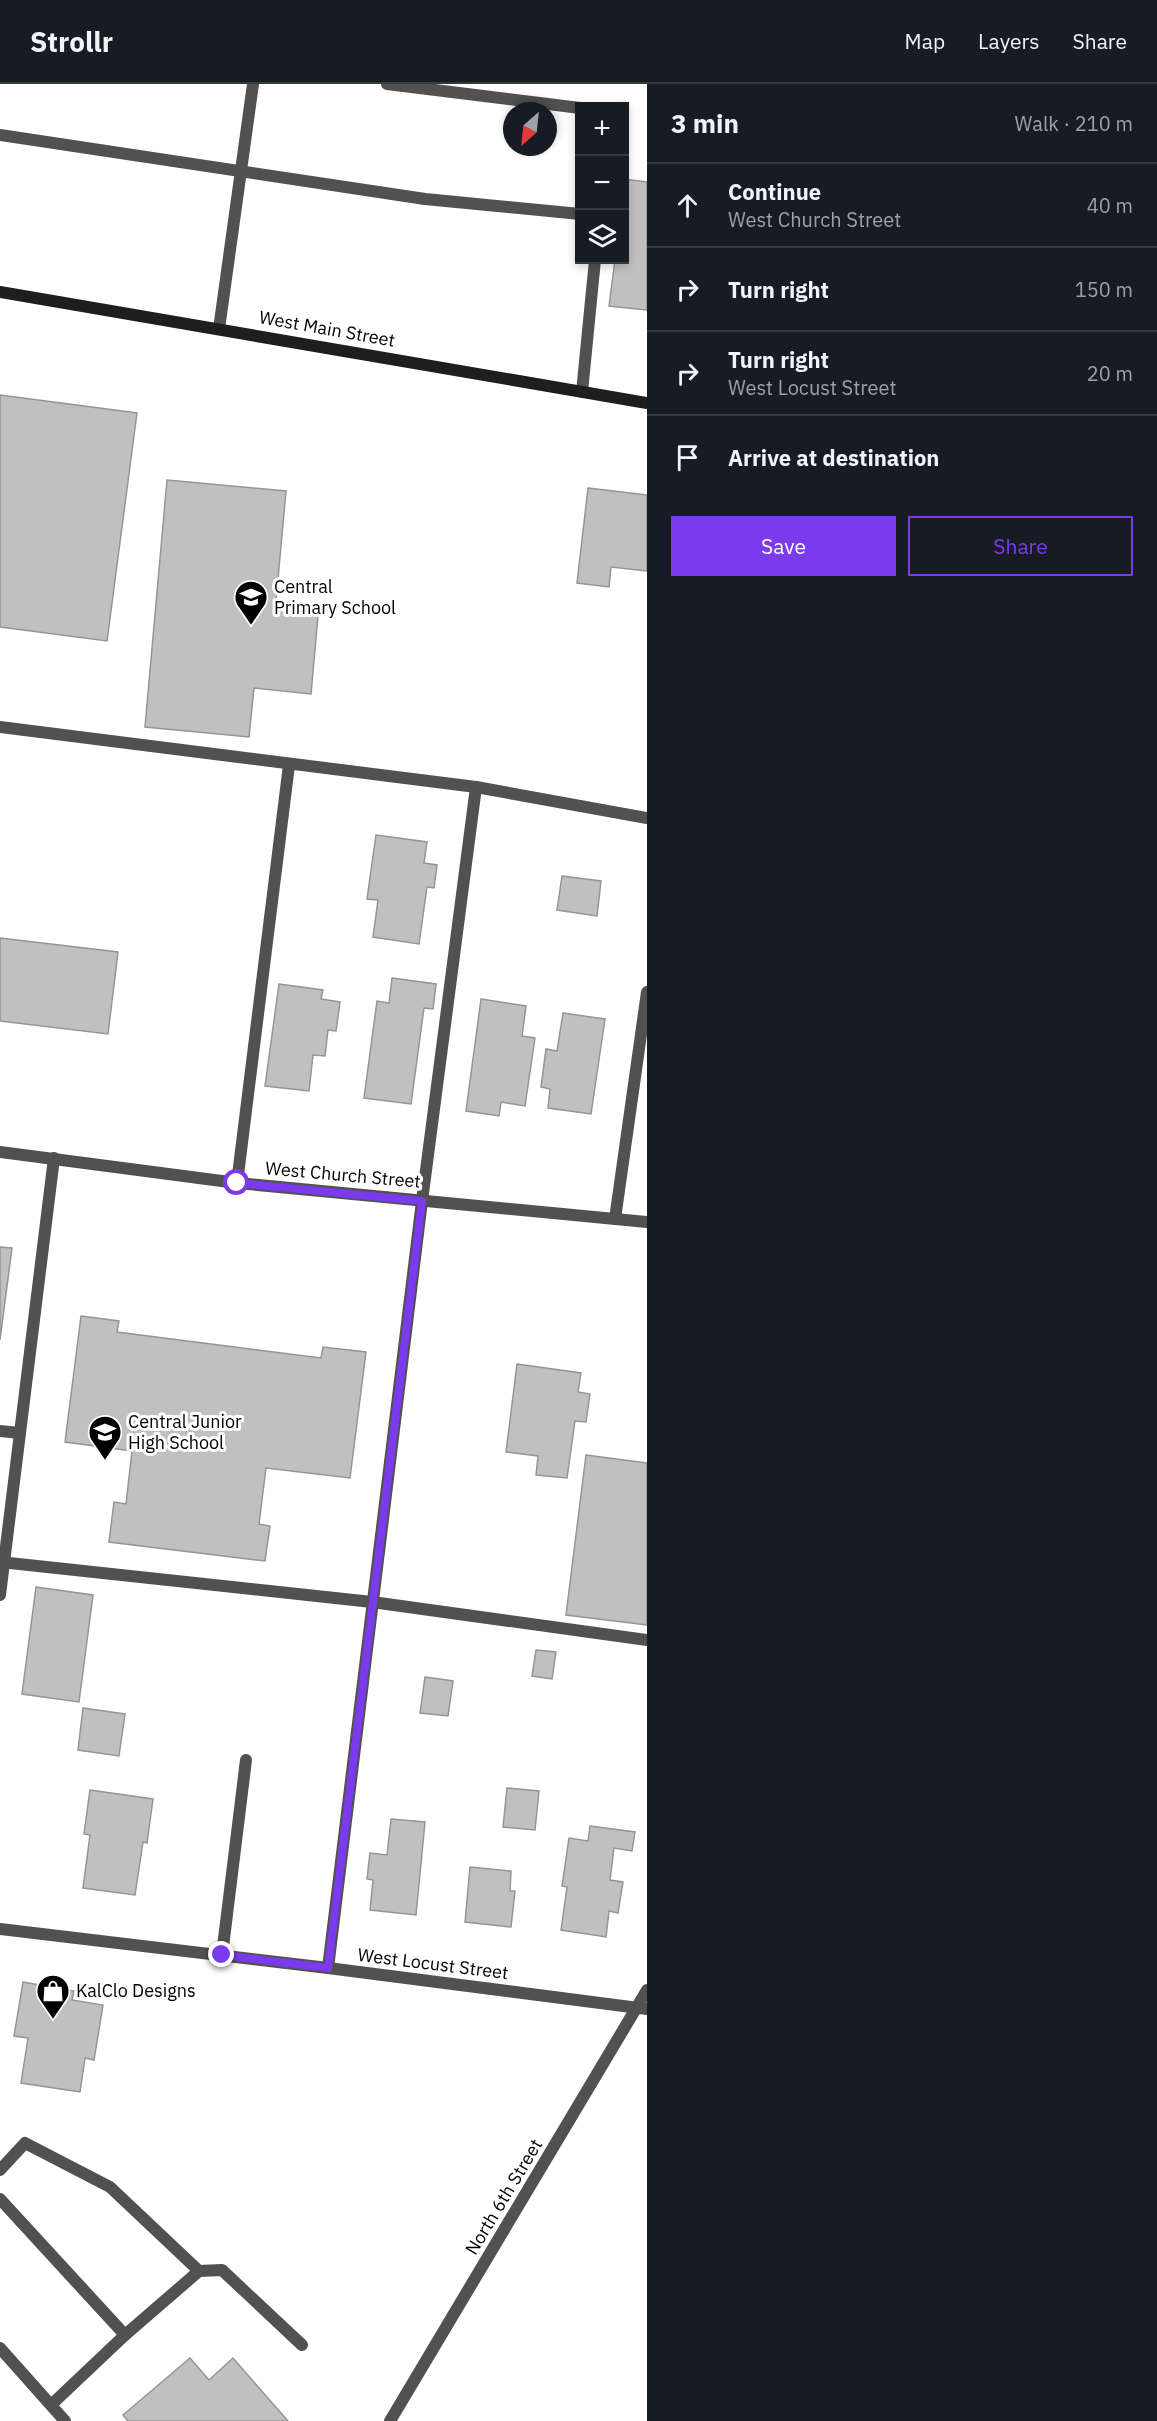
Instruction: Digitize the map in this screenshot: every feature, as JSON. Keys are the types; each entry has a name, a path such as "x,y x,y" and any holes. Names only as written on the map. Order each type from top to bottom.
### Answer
{"main road":[{"name":"West Main Street","path":"0,292 647,403"}],"street":[{"path":"219,329 253,84"},
{"path":"387,84 575,108"},
{"path":"0,135 425,199 575,214"},
{"path":"582,392 595,264"},
{"path":"0,727 476,787 647,818"},
{"path":"237,1183 289,765"},
{"path":"328,1968 422,1201 476,787"},
{"path":"615,1219 647,992"},
{"name":"West Church Street","path":"0,1152 237,1183 647,1222"},
{"path":"0,1595 2,1562 54,1158"},
{"path":"0,1431 20,1433"},
{"path":"2,1562 372,1602 647,1640"},
{"path":"222,1955 246,1760"},
{"name":"West Locust Street","path":"0,1929 328,1968 642,2009"},
{"name":"North 6th Street","path":"390,2421 642,2009 647,1990"},
{"path":"0,2170 25,2143 110,2187 199,2271"},
{"path":"0,2199 125,2335"},
{"path":"51,2405 125,2335 199,2271 222,2270 302,2345"},
{"path":"0,2348 65,2421"}],"building":[{"path":"629,180 647,182 647,310 609,306 614,264 629,264"},
{"path":"0,395 137,413 107,641 0,627"},
{"path":"167,480 286,491 276,601 319,605 311,694 254,688 249,737 145,727"},
{"path":"588,488 647,495 647,571 611,567 609,587 577,583"},
{"path":"376,835 427,842 424,863 437,865 434,888 427,887 419,944 373,937 378,900 367,899"},
{"path":"562,876 601,881 597,916 557,910"},
{"path":"0,938 118,952 108,1034 0,1021"},
{"path":"392,978 436,984 433,1009 424,1008 411,1104 364,1098 377,1001 389,1003"},
{"path":"279,984 323,990 321,999 340,1002 336,1031 328,1030 325,1056 313,1055 309,1091 265,1086"},
{"path":"481,999 526,1006 522,1036 535,1038 525,1106 501,1102 499,1116 466,1111"},
{"path":"563,1013 605,1019 591,1114 548,1108 550,1089 541,1087 546,1049 557,1051"},
{"path":"0,1247 12,1248 0,1340"},
{"path":"81,1316 119,1321 117,1332 321,1358 323,1347 366,1352 350,1478 266,1468 259,1524 270,1526 265,1561 109,1542 114,1502 126,1504 132,1451 65,1442"},
{"path":"517,1364 581,1373 578,1392 590,1394 586,1422 575,1421 567,1478 536,1475 538,1456 506,1452"},
{"path":"586,1455 647,1463 647,1625 566,1615"},
{"path":"36,1587 93,1595 79,1702 22,1694"},
{"path":"536,1650 556,1652 552,1679 532,1676"},
{"path":"425,1677 453,1681 448,1716 420,1713"},
{"path":"83,1708 125,1714 119,1756 78,1750"},
{"path":"507,1788 539,1791 535,1830 503,1827"},
{"path":"90,1790 153,1799 147,1843 143,1842 135,1895 83,1888 90,1835 84,1834"},
{"path":"391,1819 425,1822 416,1915 370,1910 373,1880 367,1879 370,1853 387,1855"},
{"path":"590,1826 635,1832 632,1851 614,1848 610,1880 623,1882 618,1913 609,1911 606,1937 561,1930 567,1887 562,1886 569,1838 588,1841"},
{"path":"470,1867 511,1871 510,1891 515,1891 511,1927 465,1922"},
{"path":"23,1982 74,1991 72,2000 103,2005 94,2060 85,2058 80,2092 21,2083 28,2038 14,2036"},
{"path":"190,2358 209,2380 233,2358 288,2421 128,2421 123,2415"}],"place":[{"name":"Central Primary School","path":"251,626"},
{"name":"Central Junior High School","path":"105,1461"},
{"name":"KalClo Designs","path":"53,2020"}],"route":[{"path":"222,1955 328,1968 422,1201 237,1183"}]}
